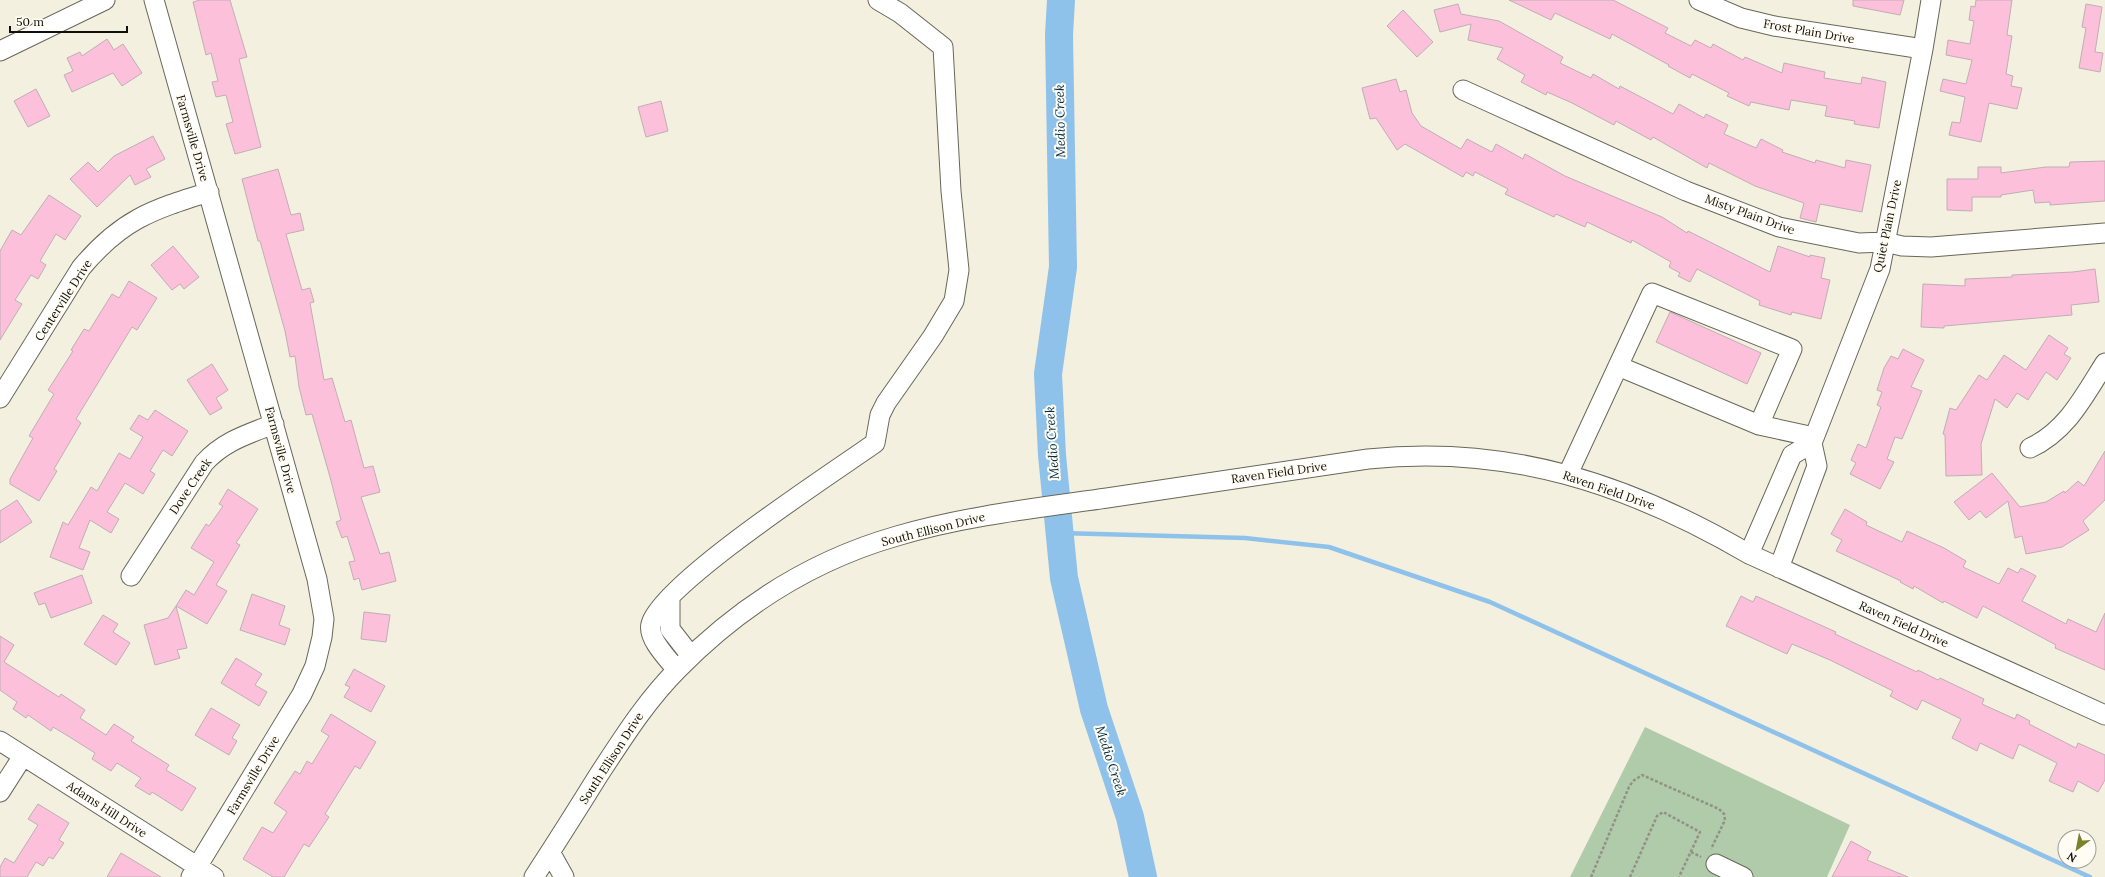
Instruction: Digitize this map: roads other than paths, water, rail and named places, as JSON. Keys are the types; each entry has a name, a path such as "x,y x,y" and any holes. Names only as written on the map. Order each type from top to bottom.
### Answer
{"street":[{"path":"0,51 105,0"},
{"name":"Farmsville Drive","path":"154,0 317,579 324,618 322,637 315,666 302,694 194,872"},
{"path":"677,670 654,641 650,626 655,612 713,558 875,443 880,414 886,403 933,336 954,301 959,270 951,191 943,47 900,13 878,0"},
{"name":"Frost Plain Drive","path":"1698,0 1740,18 1774,26 1923,49"},
{"name":"Quiet Plain Drive","path":"1813,440 1880,269 1923,49 1931,0"},
{"name":"Misty Plain Drive","path":"1463,90 1686,191 1778,227 1859,243 1885,242 1902,246 1931,247 2105,233"},
{"name":"Centerville Drive","path":"0,398 81,268 92,255 118,230 145,213 209,192"},
{"path":"1568,474 1652,293 1792,350 1759,425"},
{"path":"2030,448 2049,438 2063,426 2105,363"},
{"path":"1618,366 1759,425 1813,440"},
{"name":"Dove Creek","path":"131,576 204,463 212,454 229,441 274,424"},
{"path":"1749,554 1792,455 1813,440"},
{"path":"1780,568 1817,466 1813,440"},
{"name":"Raven Field Drive","path":"1001,513 1368,459 1427,455 1522,465 1568,474 1643,500 1713,533 1749,554 2105,715"},
{"name":"South Ellison Drive","path":"534,877 636,716 691,656 718,631 755,602 803,574 856,550 896,536 1001,513"},
{"path":"670,597 670,629 691,656"},
{"name":"Adams Hill Drive","path":"0,741 194,872 214,877"},
{"path":"0,792 23,756"},
{"path":"550,852 564,877"},
{"path":"1712,859 1743,877"}],"waterway":[{"name":"Medio Creek","path":"1061,0 1059,35 1063,267 1048,374 1052,455 1064,578 1094,709 1130,817 1143,877"},
{"path":"1060,533 1245,538 1329,547 1490,602 2090,877"}]}
